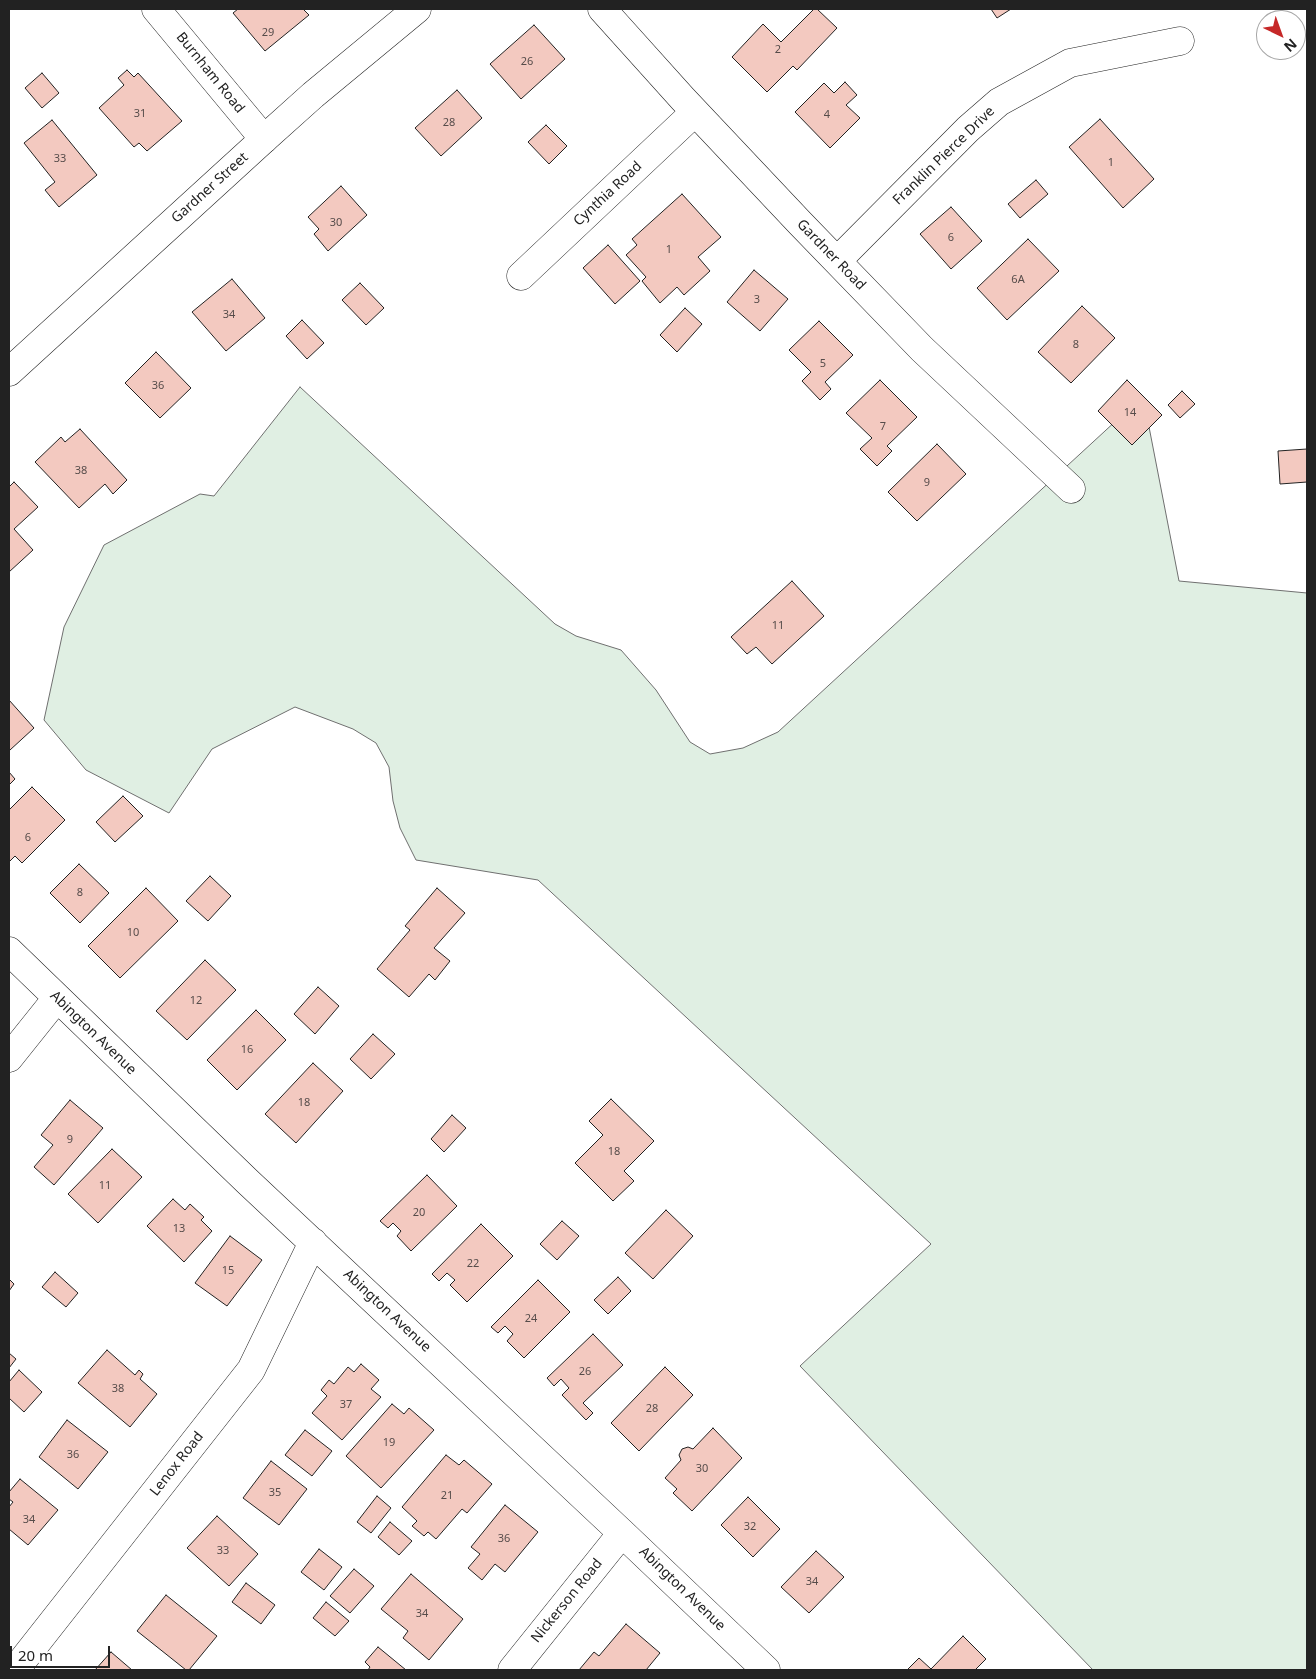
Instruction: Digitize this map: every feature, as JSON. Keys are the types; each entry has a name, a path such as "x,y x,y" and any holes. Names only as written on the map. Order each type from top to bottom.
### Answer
{"main road":[{"name":"Burnham Road","path":"156,9 264,139"},
{"name":"Gardner Street","path":"9,372 264,139 417,9"},
{"name":"Gardner Road","path":"602,9 695,112 922,349 1070,489"},
{"name":"Franklin Pierce Drive","path":"837,261 961,136 999,102 1070,63 1180,41"},
{"name":"Cynthia Road","path":"521,276 695,112"},
{"name":"Abington Avenue","path":"9,951 313,1242 766,1670"},
{"path":"9,1058 57,998"},
{"name":"Lenox Road","path":"15,1670 251,1370 313,1242"},
{"name":"Nickerson Road","path":"512,1670 622,1533"}],"green space":[{"path":"300,387 555,624 576,636 621,650 656,690 690,742 710,754 743,748 778,732 1143,396 1179,581 1307,593 1307,1670 1093,1670 800,1366 931,1244 538,880 416,860 400,828 393,801 389,767 376,743 353,729 295,707 212,749 169,813 86,770 44,720 64,627 104,545 200,494 214,496"}],"building":[{"path":"238,9 303,9 309,15 265,51 233,13"},
{"path":"814,9 817,9 837,28 797,70 793,66 767,92 732,57 763,24 781,42"},
{"path":"991,9 1011,9 997,18"},
{"path":"534,25 565,59 521,99 490,64"},
{"path":"127,70 134,77 138,73 182,121 147,151 139,143 134,147 99,108 124,85 118,78"},
{"path":"42,73 59,93 42,108 25,88"},
{"path":"845,82 857,95 846,105 860,118 830,148 795,112 824,83 834,93"},
{"path":"457,90 482,118 441,156 415,128"},
{"path":"1100,119 1154,179 1123,208 1069,147"},
{"path":"52,120 97,175 59,207 45,190 55,182 24,143"},
{"path":"546,125 567,146 549,164 528,142"},
{"path":"1036,180 1048,194 1020,218 1008,204"},
{"path":"341,186 367,215 328,251 314,234 319,229 308,217"},
{"path":"682,194 721,237 698,257 710,271 684,295 677,287 660,303 642,281 646,277 626,255 637,245 632,239"},
{"path":"951,207 982,241 951,269 920,234"},
{"path":"1028,239 1059,271 1007,320 977,288"},
{"path":"608,245 640,281 615,304 583,268"},
{"path":"754,270 788,299 760,331 727,302"},
{"path":"232,279 265,318 226,351 192,312"},
{"path":"360,283 384,308 366,325 342,300"},
{"path":"1082,306 1115,338 1071,383 1038,352"},
{"path":"685,308 702,324 677,352 660,335"},
{"path":"302,320 324,343 307,359 286,336"},
{"path":"819,321 853,355 825,382 831,389 820,400 802,381 811,372 789,350"},
{"path":"156,352 191,388 160,418 125,383"},
{"path":"880,380 917,417 887,446 892,451 877,466 860,449 872,438 846,413"},
{"path":"1127,380 1162,415 1132,445 1098,411"},
{"path":"1182,391 1195,404 1180,418 1168,405"},
{"path":"80,429 127,480 113,494 105,484 79,508 35,462 61,437 65,442"},
{"path":"937,444 966,474 917,521 888,492"},
{"path":"1307,449 1307,482 1280,484 1278,451"},
{"path":"14,482 38,507 14,529 33,550 9,572 9,487"},
{"path":"792,581 824,616 772,664 756,647 747,654 731,637"},
{"path":"9,700 34,728 10,750 9,748"},
{"path":"9,772 15,779 9,785"},
{"path":"32,787 65,820 22,863 15,856 9,862 9,810"},
{"path":"123,796 143,816 115,842 96,822"},
{"path":"79,864 109,893 80,923 50,893"},
{"path":"210,876 231,896 208,921 186,901"},
{"path":"146,888 178,921 120,978 88,946"},
{"path":"437,888 465,913 434,948 450,961 435,980 429,974 409,997 377,969 410,930 405,926"},
{"path":"205,960 236,990 187,1040 156,1011"},
{"path":"318,987 339,1006 315,1034 294,1014"},
{"path":"256,1010 286,1040 237,1090 207,1060"},
{"path":"373,1034 395,1054 371,1079 350,1059"},
{"path":"313,1063 343,1091 296,1143 265,1114"},
{"path":"611,1099 654,1141 624,1171 634,1181 613,1201 575,1163 603,1135 589,1121"},
{"path":"70,1100 103,1128 54,1185 34,1167 53,1145 41,1135"},
{"path":"452,1115 466,1128 444,1152 431,1139"},
{"path":"112,1149 142,1177 98,1223 68,1194"},
{"path":"427,1175 457,1206 411,1251 397,1236 401,1231 393,1223 388,1228 380,1221"},
{"path":"173,1199 185,1210 190,1204 204,1217 201,1220 212,1231 184,1262 147,1226"},
{"path":"666,1210 693,1236 653,1279 625,1253"},
{"path":"562,1221 579,1236 557,1260 540,1244"},
{"path":"481,1224 513,1256 467,1302 450,1285 455,1280 447,1273 439,1281 432,1274"},
{"path":"230,1236 262,1260 227,1306 195,1283"},
{"path":"55,1272 78,1293 66,1307 42,1287"},
{"path":"618,1277 631,1291 608,1314 594,1300"},
{"path":"9,1279 14,1284 9,1291"},
{"path":"538,1280 570,1312 524,1358 507,1341 513,1334 505,1326 498,1333 491,1327"},
{"path":"593,1334 623,1365 583,1403 593,1413 586,1420 562,1395 569,1388 561,1379 554,1386 547,1378"},
{"path":"107,1350 135,1375 139,1370 143,1374 140,1379 157,1394 130,1427 78,1383"},
{"path":"9,1353 16,1359 9,1368"},
{"path":"361,1364 379,1380 371,1389 381,1397 342,1440 312,1413 327,1396 321,1390 329,1380 334,1384 348,1367 354,1372"},
{"path":"665,1367 693,1395 639,1451 611,1423"},
{"path":"19,1370 42,1392 24,1412 9,1398 9,1382"},
{"path":"392,1404 404,1414 409,1408 434,1430 381,1488 346,1456"},
{"path":"67,1420 108,1452 78,1489 39,1457"},
{"path":"713,1428 742,1458 692,1511 673,1493 677,1489 665,1478 681,1460 679,1455 682,1449 688,1447 693,1449"},
{"path":"305,1430 332,1451 312,1476 285,1455"},
{"path":"446,1455 459,1465 464,1460 492,1484 467,1513 462,1509 436,1539 428,1532 424,1536 412,1526 417,1521 402,1507"},
{"path":"271,1461 307,1489 279,1525 243,1498"},
{"path":"20,1479 58,1510 28,1545 9,1529 9,1507 13,1502 9,1499 9,1492"},
{"path":"377,1496 391,1508 371,1533 357,1522"},
{"path":"748,1497 780,1529 753,1557 721,1525"},
{"path":"505,1505 538,1532 505,1572 495,1564 482,1580 468,1568 480,1554 471,1547"},
{"path":"217,1516 258,1554 229,1586 187,1548"},
{"path":"390,1522 412,1541 399,1555 378,1537"},
{"path":"319,1549 342,1567 324,1590 301,1572"},
{"path":"816,1551 844,1577 809,1613 781,1587"},
{"path":"354,1569 374,1586 350,1613 330,1596"},
{"path":"411,1574 463,1619 429,1660 403,1638 408,1631 381,1609"},
{"path":"246,1583 275,1605 261,1624 232,1602"},
{"path":"166,1595 217,1636 189,1670 186,1670 137,1631"},
{"path":"326,1602 349,1621 335,1636 313,1618"},
{"path":"626,1624 660,1653 646,1670 579,1670 594,1652 599,1656"},
{"path":"963,1636 986,1659 975,1670 907,1670 919,1658 931,1669"},
{"path":"378,1647 406,1670 368,1670 370,1667 365,1662"},
{"path":"111,1652 132,1670 95,1670"}]}
